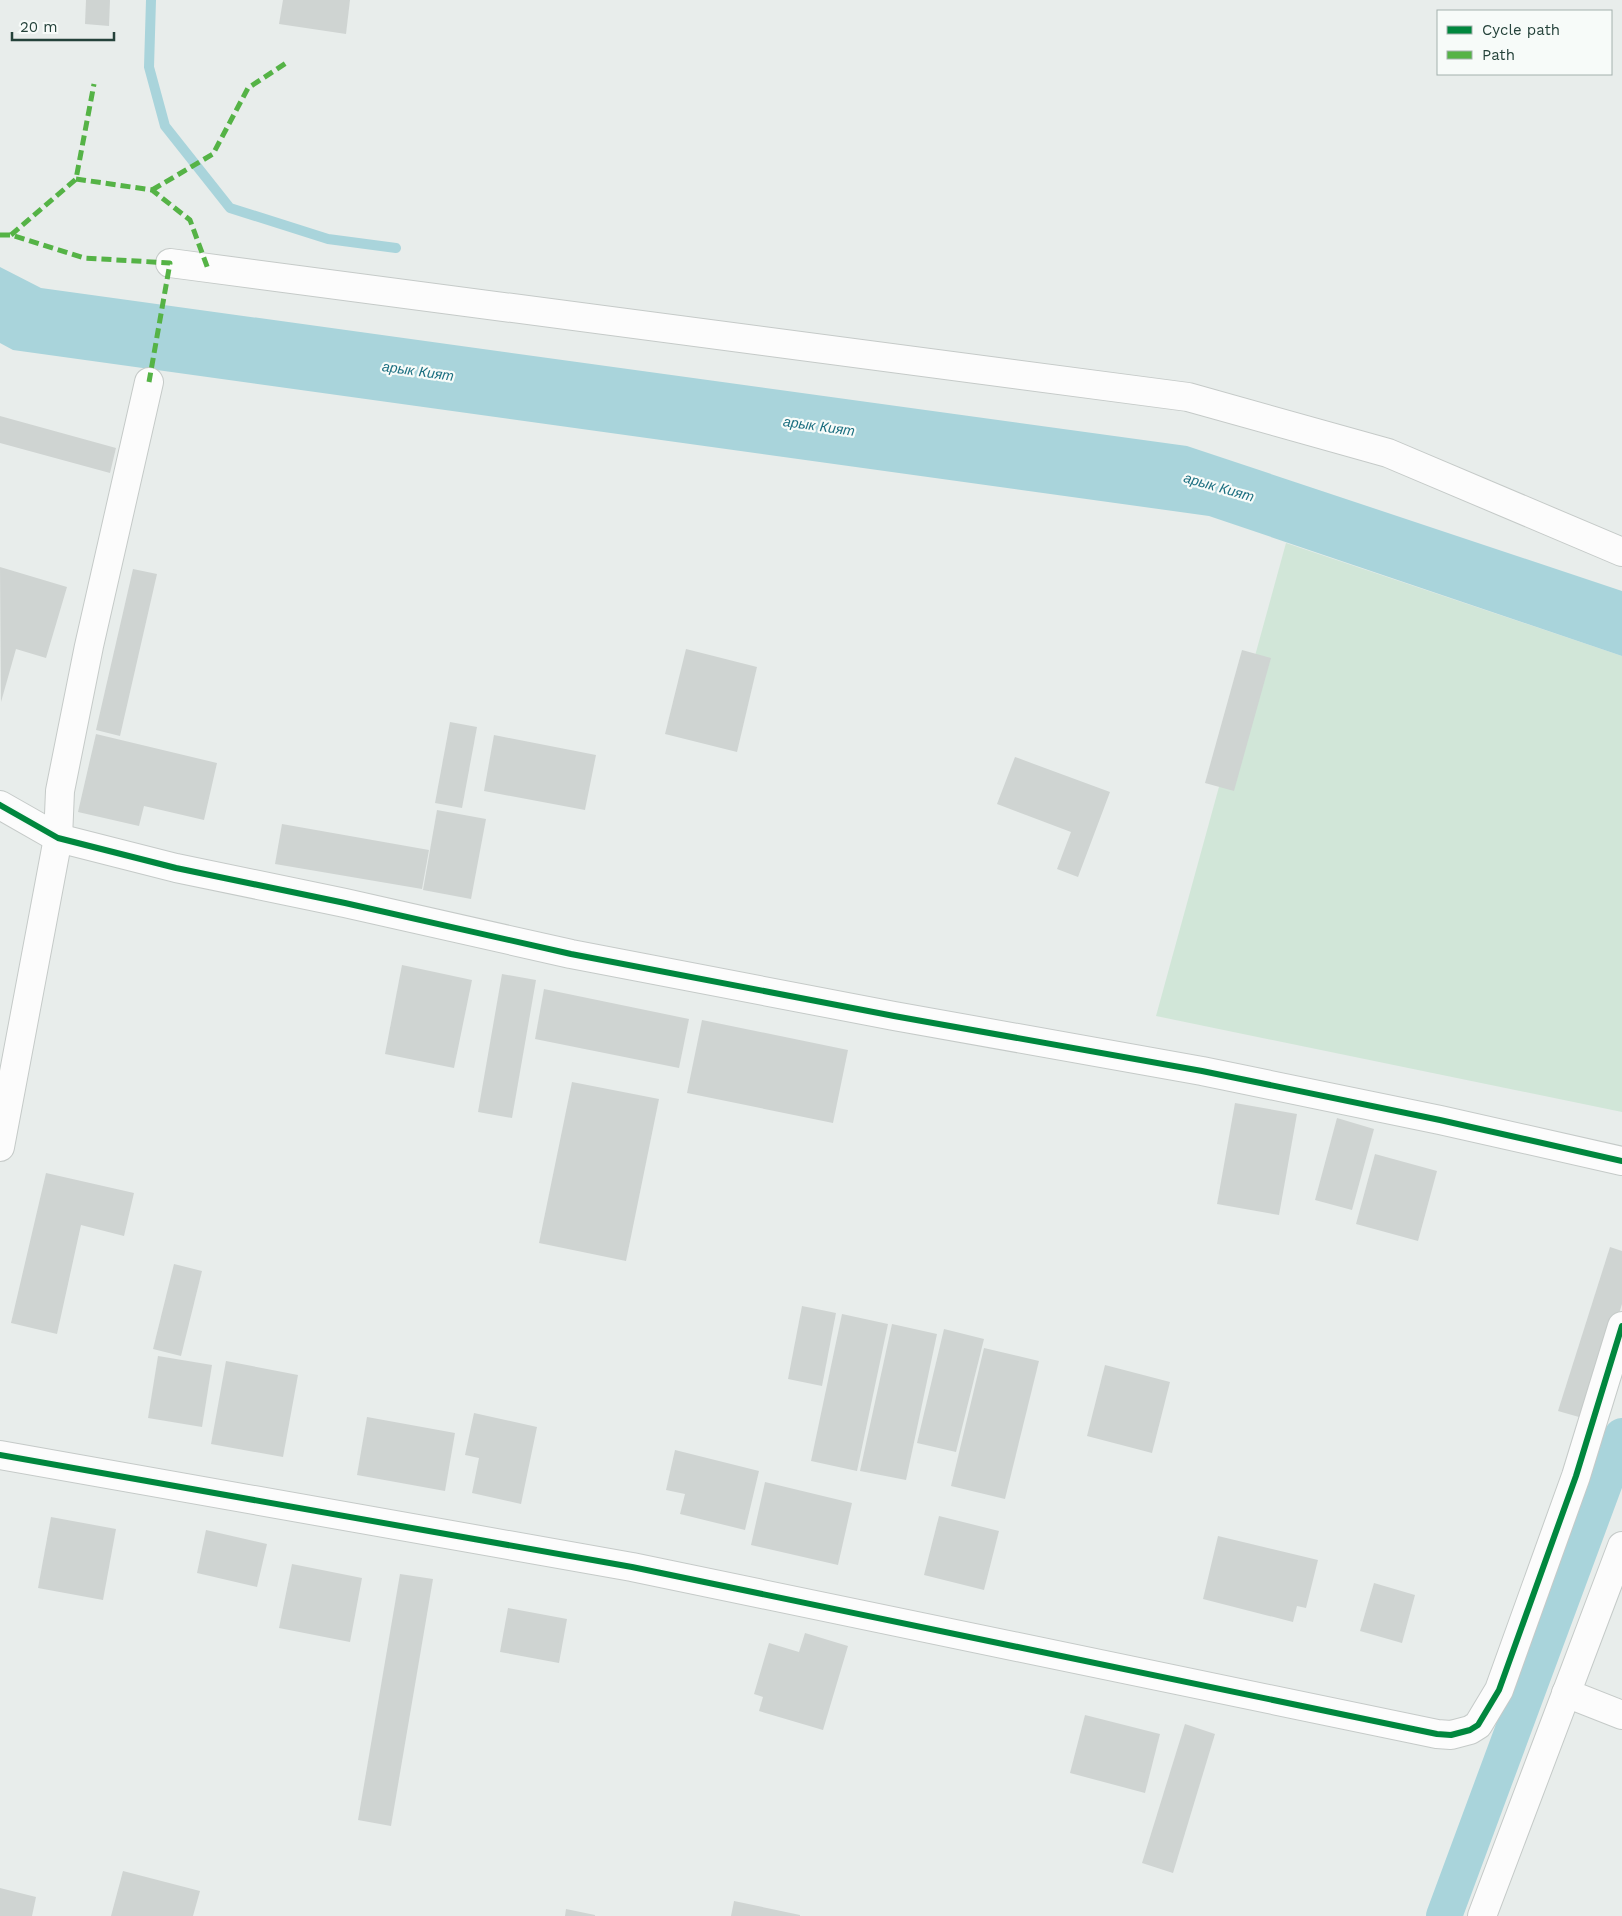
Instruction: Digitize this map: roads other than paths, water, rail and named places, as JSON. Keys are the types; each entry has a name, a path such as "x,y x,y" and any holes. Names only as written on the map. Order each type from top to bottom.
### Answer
{"street":[{"path":"170,264 1188,397 1388,452 1622,552"},
{"path":"0,1147 58,838 60,790 89,646 149,382"},
{"path":"0,805 58,838 176,868 345,903 571,954 894,1016 1202,1071 1440,1120 1622,1161"},
{"path":"0,1455 632,1567 1437,1734 1451,1734 1470,1730 1478,1725 1500,1690 1576,1476 1622,1326"},
{"path":"1482,1916 1622,1546"},
{"path":"1566,1693 1622,1715"}],"water":[{"name":"арык Кият","path":"0,267 41,288 1187,446 1622,591 1622,656 1209,516 13,350 0,343"}],"waterway":[{"path":"151,0 149,67 165,126 230,208 328,239 396,248"},
{"path":"1444,1916 1622,1436"}]}
